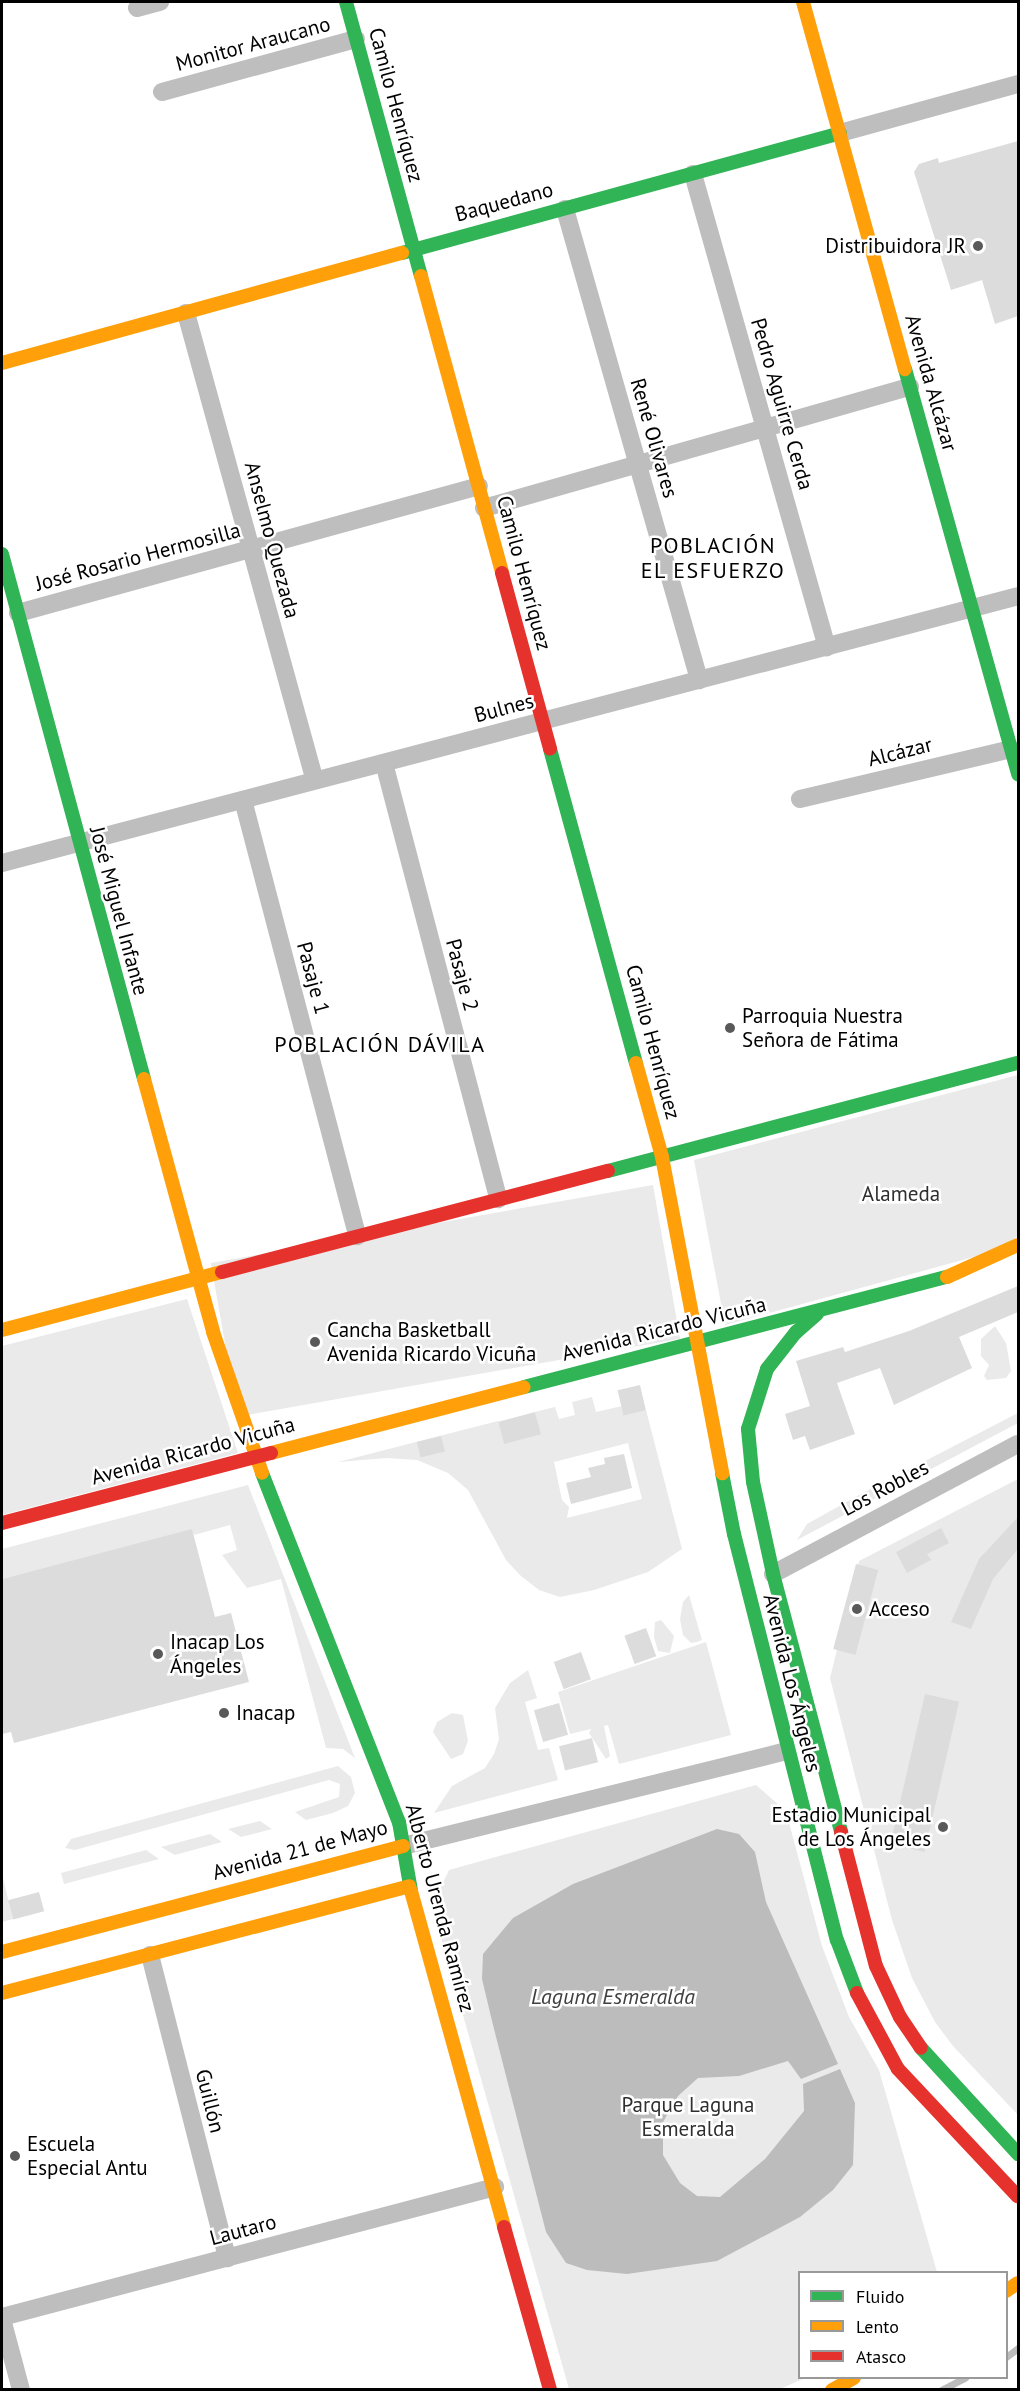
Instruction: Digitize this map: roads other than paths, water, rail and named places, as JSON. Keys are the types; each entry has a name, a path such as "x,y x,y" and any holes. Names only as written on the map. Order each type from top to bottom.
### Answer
{"main road":[{"name":"Camilo Henríquez","path":"346,2 662,1157"},
{"name":"Avenida Alcázar","path":"803,2 972,609 1012,737 1018,775"},
{"name":"Baquedano","path":"2,363 840,133"},
{"name":"José Miguel Infante","path":"2,554 198,1278"},
{"path":"2,1330 1018,1063"},
{"name":"Avenida Los Ángeles","path":"662,1157 734,1534 786,1751 837,1940 874,2031 912,2087 1018,2197"},
{"name":"Avenida Ricardo Vicuña","path":"2,1522 696,1341 823,1311 968,1271 1018,1245"},
{"name":"Alberto Urenda Ramírez","path":"198,1278 255,1456 399,1822 409,1886 550,2390"},
{"name":"Avenida Los Ángeles","path":"823,1311 809,1319 775,1358 761,1382 752,1412 750,1464 773,1574 816,1747 876,1966 900,2017 927,2058 1018,2154"},
{"name":"Avenida 21 de Mayo","path":"2,1952 403,1846"},
{"path":"327,1866 337,1883 337,1905"},
{"path":"2,1993 409,1886"},
{"path":"832,2390 852,2379"}],"street":[{"path":"137,8 159,2"},
{"name":"Monitor Araucano","path":"162,92 356,39"},
{"name":"Baquedano","path":"840,133 1018,84"},
{"name":"Pedro Aguirre Cerda","path":"693,174 827,647"},
{"name":"René Olivares","path":"566,209 699,680"},
{"name":"Anselmo Quezada","path":"186,313 315,780"},
{"path":"484,508 910,387"},
{"name":"José Rosario Hermosilla","path":"18,613 479,486"},
{"name":"Bulnes","path":"2,863 1018,596"},
{"name":"Alcázar","path":"800,800 1012,737"},
{"name":"Pasaje 2","path":"384,763 498,1199"},
{"name":"Pasaje 1","path":"243,800 357,1236"},
{"name":"Los Robles","path":"773,1574 1018,1444"},
{"name":"Avenida 21 de Mayo","path":"403,1846 786,1751"},
{"name":"Guillón","path":"150,1955 227,2258"},
{"name":"Lautaro","path":"2,2318 495,2187"},
{"path":"2,2318 21,2390"}],"water":[{"name":"Laguna Esmeralda","path":"717,1829 739,1834 755,1852 766,1902 838,2064 801,2079 788,2061 739,2076 698,2078 678,2096 663,2122 663,2155 680,2183 697,2196 720,2197 765,2159 804,2111 803,2084 840,2069 855,2103 853,2165 833,2190 800,2217 717,2261 627,2274 587,2270 566,2263 546,2232 482,1979 483,1954 513,1918 573,1884"}],"waterway":[{"path":"1008,2356 1018,2348"},
{"path":"941,2390 963,2379"}],"place":[{"name":"Distribuidora JR","path":"978,246"},
{"name":"Parroquia Nuestra Señora de Fátima","path":"730,1028"},
{"name":"Cancha Basketball Avenida Ricardo Vicuña","path":"315,1342"},
{"name":"Acceso","path":"857,1609"},
{"name":"Inacap Los Ángeles","path":"158,1654"},
{"name":"Inacap","path":"224,1713"},
{"name":"Estadio Municipal de Los Ángeles","path":"943,1827"},
{"name":"Escuela Especial Antu","path":"15,2156"}],"district":[{"name":"POBLACIÓN EL ESFUERZO","path":"713,558"},
{"name":"POBLACIÓN DÁVILA","path":"380,1045"}],"park label":[{"name":"Alameda","path":"901,1194"},
{"name":"Parque Laguna Esmeralda","path":"688,2117"}]}
